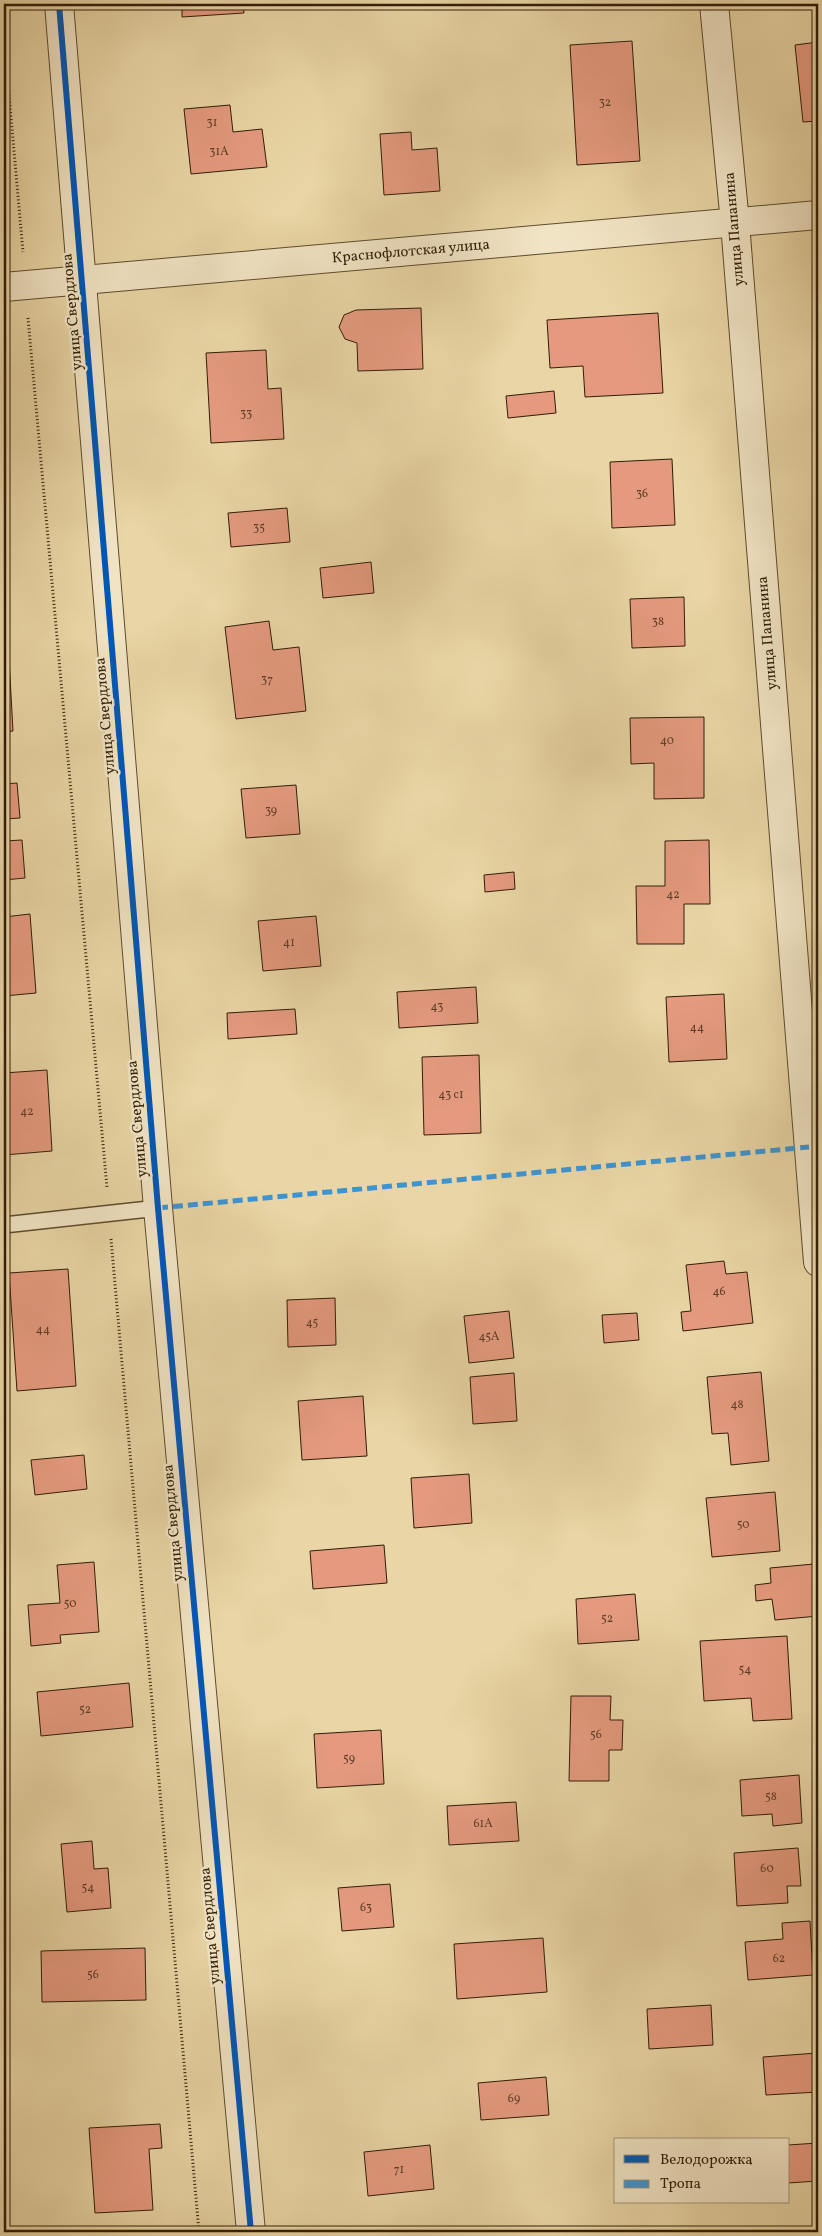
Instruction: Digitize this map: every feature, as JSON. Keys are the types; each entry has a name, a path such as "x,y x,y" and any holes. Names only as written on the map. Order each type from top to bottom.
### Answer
{"street":[{"name":"улица Свердлова","path":"59,4 158,1208 251,2232"},
{"name":"улица Папанина","path":"714,4 735,223 814,1146 818,1262"},
{"name":"Краснофлотская улица","path":"15,286 83,282 818,215"}],"lane":[{"path":"4,1225 158,1208"}],"path":[{"path":"4,39 15,286 109,1214 199,2232"}],"building":[{"path":"182,4 243,4 244,13 182,17"},
{"path":"632,41 640,161 577,165 570,45"},
{"path":"818,42 818,121 803,122 795,45"},
{"path":"230,105 233,132 262,129 267,167 191,174 184,109"},
{"path":"411,132 412,150 437,148 440,191 384,195 380,134"},
{"path":"814,298 818,298 818,352"},
{"path":"421,308 423,369 358,371 357,343 345,339 339,327 344,315 356,310"},
{"path":"658,313 663,393 585,397 583,366 550,368 547,320"},
{"path":"266,350 268,389 281,388 284,439 211,443 206,353"},
{"path":"554,391 556,413 508,418 506,396"},
{"path":"672,459 675,525 612,528 610,462"},
{"path":"287,508 290,542 231,547 228,513"},
{"path":"371,562 374,593 323,598 320,568"},
{"path":"684,597 685,646 632,648 630,599"},
{"path":"269,621 273,650 299,647 306,711 236,719 225,627"},
{"path":"4,659 9,659 13,731 4,732"},
{"path":"704,717 704,798 654,799 654,763 631,764 630,718"},
{"path":"17,783 20,818 4,819 4,784"},
{"path":"296,785 300,834 246,838 241,789"},
{"path":"22,840 25,878 4,880 4,841"},
{"path":"709,840 710,904 684,904 684,944 637,944 636,886 665,886 665,841"},
{"path":"514,872 515,889 485,892 484,875"},
{"path":"30,914 36,993 4,996 4,917"},
{"path":"316,916 321,966 263,971 258,921"},
{"path":"476,987 478,1023 399,1028 397,992"},
{"path":"724,994 727,1059 669,1062 666,997"},
{"path":"295,1009 297,1034 228,1039 227,1013"},
{"path":"479,1055 481,1133 424,1135 422,1057"},
{"path":"47,1070 52,1151 4,1155 4,1073"},
{"path":"724,1261 726,1274 747,1272 753,1323 683,1331 681,1312 691,1311 686,1265"},
{"path":"68,1269 76,1386 17,1391 9,1273"},
{"path":"335,1298 336,1345 288,1347 287,1300"},
{"path":"509,1311 514,1358 469,1363 464,1316"},
{"path":"637,1313 639,1340 604,1343 602,1315"},
{"path":"761,1372 769,1461 731,1465 728,1433 712,1434 707,1377"},
{"path":"514,1373 517,1421 473,1424 470,1377"},
{"path":"363,1396 367,1456 302,1460 298,1401"},
{"path":"84,1455 87,1489 35,1495 31,1460"},
{"path":"469,1474 472,1523 414,1528 411,1478"},
{"path":"775,1492 780,1551 712,1557 706,1498"},
{"path":"384,1545 387,1583 313,1589 310,1551"},
{"path":"94,1562 99,1632 60,1635 61,1643 31,1646 28,1605 60,1603 57,1565"},
{"path":"814,1564 818,1616 775,1620 772,1599 756,1601 755,1585 771,1583 770,1568"},
{"path":"635,1594 639,1640 578,1644 576,1599"},
{"path":"787,1636 792,1719 753,1721 751,1698 704,1701 700,1641"},
{"path":"129,1683 133,1727 41,1736 37,1692"},
{"path":"571,1696 611,1696 610,1720 623,1720 622,1750 609,1750 609,1781 569,1781"},
{"path":"381,1730 384,1784 317,1788 314,1734"},
{"path":"799,1775 802,1823 773,1826 772,1814 742,1816 740,1780"},
{"path":"516,1802 519,1841 449,1845 447,1806"},
{"path":"92,1841 94,1869 108,1868 111,1908 67,1912 61,1844"},
{"path":"798,1848 801,1886 787,1886 788,1903 737,1906 734,1853"},
{"path":"390,1884 394,1927 342,1931 338,1888"},
{"path":"810,1921 813,1975 748,1980 745,1942 783,1939 782,1923"},
{"path":"543,1938 547,1992 457,1999 454,1944"},
{"path":"145,1948 146,2000 42,2002 41,1951"},
{"path":"711,2005 713,2045 649,2049 647,2009"},
{"path":"817,2053 818,2092 766,2095 763,2057"},
{"path":"546,2077 549,2115 481,2120 478,2083"},
{"path":"160,2124 162,2148 149,2149 153,2210 95,2213 89,2128"},
{"path":"818,2143 818,2181 790,2183 790,2145"},
{"path":"430,2145 434,2189 368,2196 364,2152"}],"marked path":[{"path":"158,1208 809,1147"}],"cycle path":[{"path":"59,4 158,1208 251,2232"}]}
